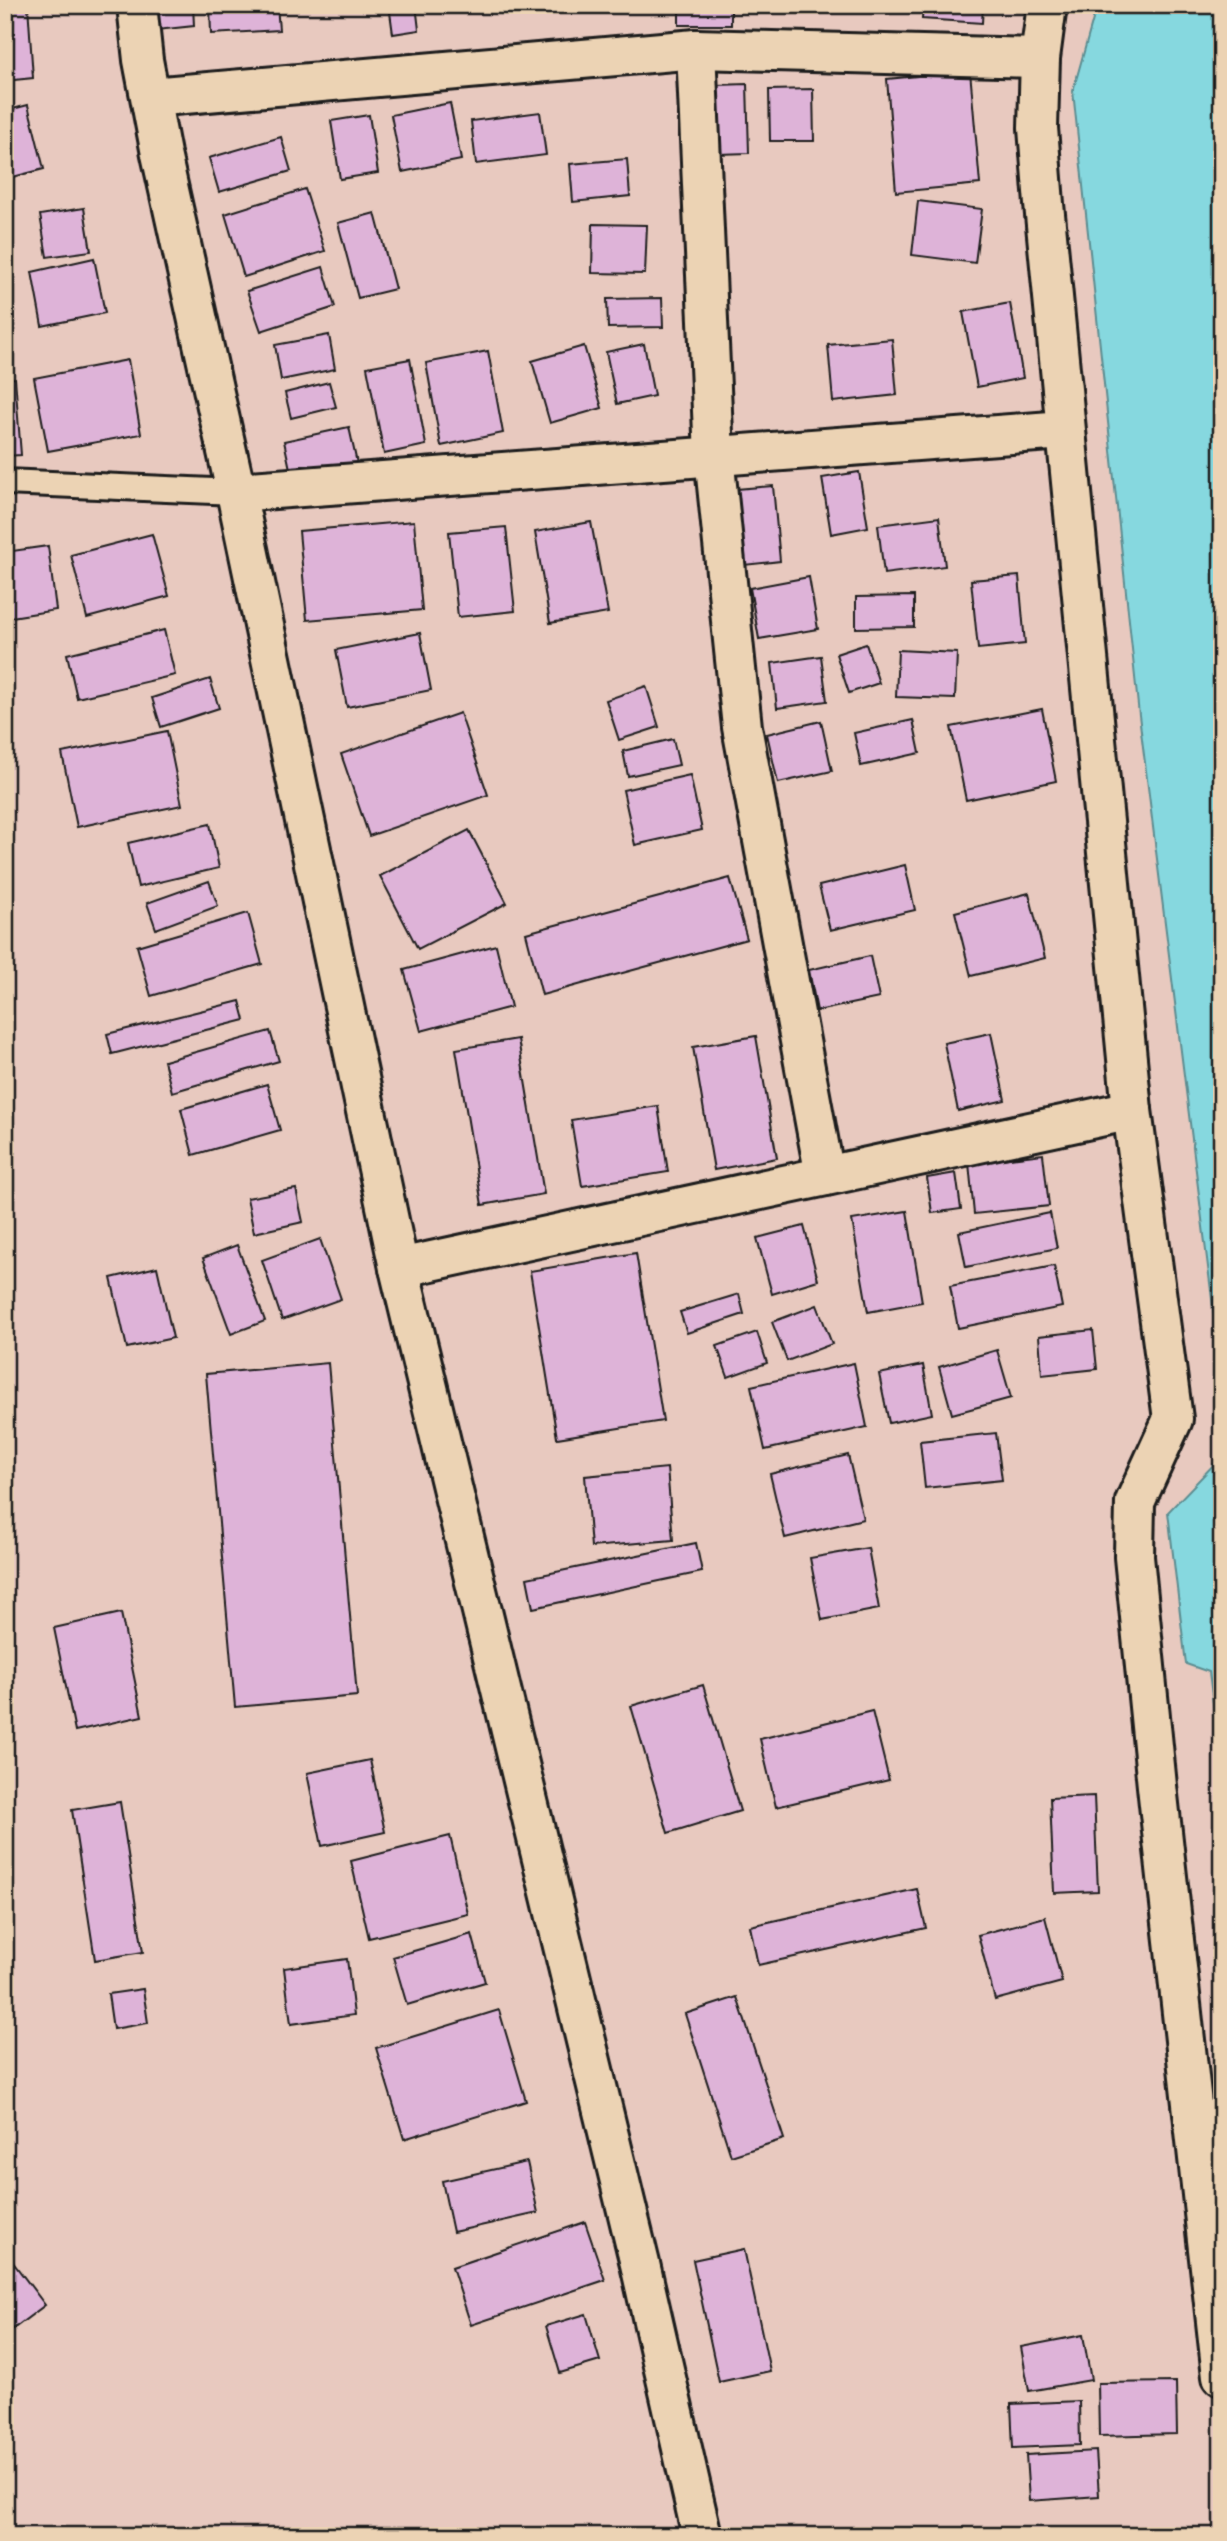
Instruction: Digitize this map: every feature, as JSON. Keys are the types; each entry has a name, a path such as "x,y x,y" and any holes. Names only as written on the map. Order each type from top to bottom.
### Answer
{"main road":[{"path":"137,5 143,60 161,154 236,492 399,1268 640,2264 702,2536"},
{"path":"1048,5 1040,58 1038,128 1064,430 1132,1110 1173,1419 1135,1502 1134,1557 1222,2376"},
{"path":"151,97 696,49 1040,58"},
{"path":"696,49 715,456 742,727 825,1176"},
{"path":"236,492 1064,430"},
{"path":"399,1268 1132,1110"}],"lane":[{"path":"5,482 236,492"}],"water":[{"path":"1097,5 1222,5 1222,1379 1139,715 1073,91"},
{"path":"1222,1456 1222,1773 1209,1672 1186,1664 1168,1512"}],"building":[{"path":"5,5 28,5 33,78 5,81"},
{"path":"155,5 193,5 194,26 157,30"},
{"path":"210,5 277,5 279,30 211,34"},
{"path":"389,5 416,5 419,30 393,34"},
{"path":"679,5 731,5 731,25 679,25"},
{"path":"923,5 983,5 982,23 922,19"},
{"path":"970,71 980,184 896,192 887,79"},
{"path":"747,84 749,153 718,154 717,85"},
{"path":"813,89 814,141 770,141 769,90"},
{"path":"450,103 461,160 402,172 391,115"},
{"path":"28,105 44,169 5,179 5,111"},
{"path":"540,112 546,155 476,164 471,121"},
{"path":"369,115 378,173 340,179 331,121"},
{"path":"281,137 291,171 219,192 209,158"},
{"path":"627,159 630,196 573,202 570,164"},
{"path":"305,189 325,251 244,277 225,214"},
{"path":"918,201 982,209 975,263 912,255"},
{"path":"84,208 91,251 47,257 40,215"},
{"path":"375,213 395,289 358,298 338,223"},
{"path":"593,224 647,225 645,274 592,273"},
{"path":"94,258 105,313 42,326 32,272"},
{"path":"323,267 335,307 261,331 247,291"},
{"path":"662,298 663,327 608,328 607,299"},
{"path":"1010,303 1023,378 977,387 963,312"},
{"path":"329,335 335,369 281,380 275,345"},
{"path":"892,339 897,395 833,402 828,345"},
{"path":"644,344 654,396 617,404 606,352"},
{"path":"584,346 602,408 550,423 532,361"},
{"path":"488,351 503,433 441,446 426,363"},
{"path":"410,359 426,445 384,454 367,367"},
{"path":"128,360 141,434 48,451 34,378"},
{"path":"15,378 21,455 5,456 5,379"},
{"path":"329,382 336,407 291,418 285,393"},
{"path":"349,427 358,468 293,483 284,441"},
{"path":"859,472 868,527 831,534 822,478"},
{"path":"773,486 780,561 744,565 737,489"},
{"path":"939,517 945,566 884,574 878,525"},
{"path":"414,521 422,610 307,620 299,531"},
{"path":"591,522 608,613 550,623 535,532"},
{"path":"506,527 515,611 458,617 449,532"},
{"path":"152,534 169,596 87,618 71,555"},
{"path":"48,546 56,610 5,618 5,552"},
{"path":"1019,576 1025,644 978,649 971,580"},
{"path":"809,577 818,629 759,639 750,588"},
{"path":"914,596 914,627 856,628 856,597"},
{"path":"164,630 175,675 77,698 67,654"},
{"path":"420,633 431,690 347,707 336,650"},
{"path":"866,644 879,683 849,693 836,654"},
{"path":"898,650 957,653 955,699 896,697"},
{"path":"821,656 827,701 777,708 772,663"},
{"path":"210,679 219,708 161,727 152,698"},
{"path":"646,686 659,727 619,740 606,700"},
{"path":"1042,709 1056,781 966,800 951,727"},
{"path":"460,713 488,795 369,836 341,754"},
{"path":"913,720 920,753 861,766 854,733"},
{"path":"821,721 832,771 778,783 767,734"},
{"path":"167,731 182,805 77,827 62,753"},
{"path":"673,739 679,765 628,776 623,751"},
{"path":"690,775 702,830 635,845 623,790"},
{"path":"210,824 219,868 138,887 128,843"},
{"path":"469,830 507,903 418,949 380,876"},
{"path":"905,865 915,910 830,930 819,886"},
{"path":"730,878 747,939 542,995 526,933"},
{"path":"209,881 218,906 156,929 147,903"},
{"path":"1029,893 1045,958 971,976 955,912"},
{"path":"248,913 262,964 151,996 137,946"},
{"path":"496,945 511,1007 421,1031 404,970"},
{"path":"870,956 879,998 817,1011 809,970"},
{"path":"240,1001 245,1020 112,1054 107,1034"},
{"path":"270,1031 279,1061 172,1092 164,1061"},
{"path":"991,1033 1005,1100 958,1111 944,1043"},
{"path":"756,1036 777,1158 714,1170 693,1047"},
{"path":"518,1039 544,1194 482,1205 456,1049"},
{"path":"267,1084 280,1130 193,1155 181,1109"},
{"path":"658,1106 668,1172 582,1186 571,1120"},
{"path":"1043,1154 1049,1206 974,1214 969,1163"},
{"path":"956,1173 961,1209 932,1213 927,1178"},
{"path":"296,1189 303,1222 254,1233 247,1198"},
{"path":"907,1211 922,1302 868,1312 852,1220"},
{"path":"1050,1213 1057,1248 966,1267 959,1232"},
{"path":"804,1226 818,1280 772,1294 757,1238"},
{"path":"320,1239 341,1299 282,1320 262,1260"},
{"path":"237,1245 265,1321 231,1334 203,1258"},
{"path":"636,1253 663,1421 557,1438 530,1271"},
{"path":"1054,1266 1062,1307 958,1328 950,1286"},
{"path":"157,1267 173,1338 127,1348 111,1278"},
{"path":"739,1294 744,1314 687,1333 680,1312"},
{"path":"817,1305 832,1344 787,1361 772,1322"},
{"path":"1093,1330 1097,1369 1042,1375 1039,1336"},
{"path":"757,1332 767,1363 728,1377 717,1346"},
{"path":"997,1350 1011,1398 952,1414 939,1367"},
{"path":"328,1363 357,1696 235,1707 206,1374"},
{"path":"854,1363 867,1427 765,1450 751,1386"},
{"path":"923,1365 932,1414 889,1423 879,1374"},
{"path":"996,1433 1002,1480 925,1488 920,1441"},
{"path":"848,1455 863,1519 785,1538 770,1474"},
{"path":"667,1468 673,1540 591,1547 585,1476"},
{"path":"696,1543 702,1572 533,1608 527,1578"},
{"path":"868,1548 879,1609 822,1620 810,1558"},
{"path":"121,1613 142,1716 75,1731 54,1628"},
{"path":"703,1685 740,1811 668,1833 631,1706"},
{"path":"872,1711 889,1780 776,1807 760,1739"},
{"path":"370,1760 385,1832 322,1846 307,1773"},
{"path":"1094,1796 1098,1891 1054,1893 1050,1798"},
{"path":"120,1802 143,1952 95,1960 72,1810"},
{"path":"450,1836 468,1914 369,1938 351,1861"},
{"path":"917,1889 926,1928 758,1965 750,1926"},
{"path":"1045,1917 1062,1982 995,2000 978,1935"},
{"path":"472,1934 485,1982 407,2005 393,1957"},
{"path":"347,1959 354,2015 291,2024 284,1968"},
{"path":"143,1989 148,2023 113,2029 108,1994"},
{"path":"737,1997 784,2139 731,2156 685,2014"},
{"path":"499,2010 526,2101 404,2139 376,2048"},
{"path":"527,2162 538,2213 453,2232 442,2181"},
{"path":"585,2222 605,2280 471,2325 452,2267"},
{"path":"744,2249 770,2371 719,2382 693,2260"},
{"path":"6,2253 45,2305 9,2332 5,2327"},
{"path":"586,2314 600,2361 560,2373 546,2326"},
{"path":"1083,2335 1091,2380 1029,2391 1021,2347"},
{"path":"1176,2382 1177,2434 1099,2436 1098,2383"},
{"path":"1079,2401 1080,2445 1013,2448 1011,2404"},
{"path":"1096,2451 1099,2496 1029,2501 1026,2455"}]}
